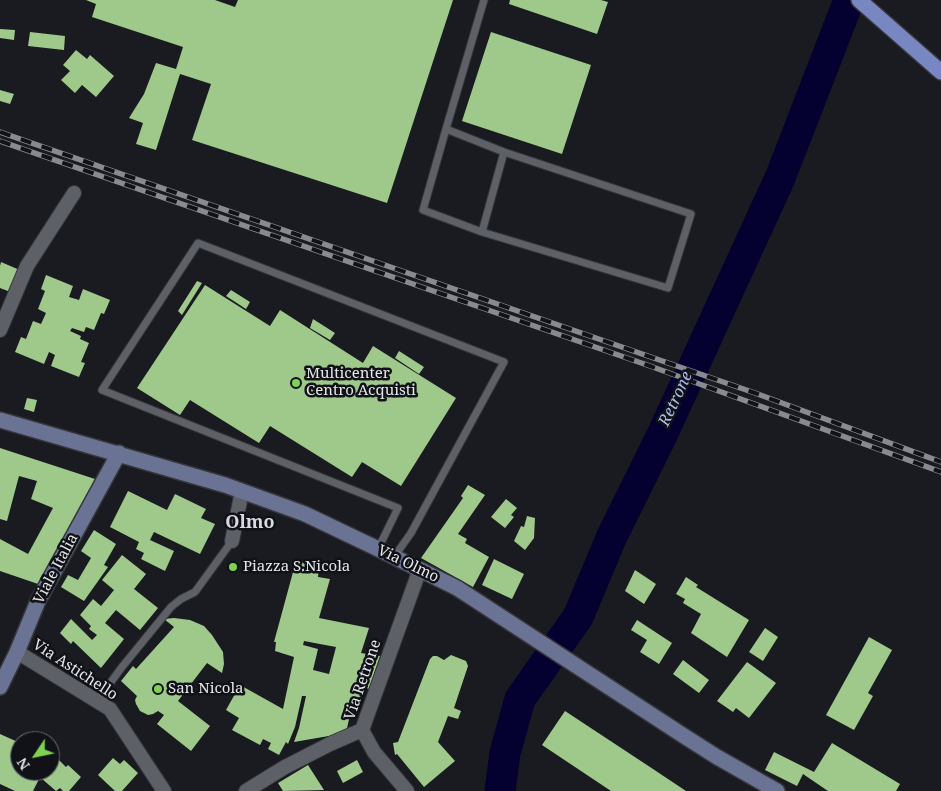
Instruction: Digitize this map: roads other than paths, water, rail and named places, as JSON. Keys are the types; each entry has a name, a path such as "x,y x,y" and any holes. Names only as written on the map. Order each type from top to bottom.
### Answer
{"main road":[{"path":"859,0 941,72"},
{"name":"Via Olmo","path":"0,420 225,485 305,514 394,556 457,588 716,757 777,791"},
{"name":"Viale Italia","path":"0,687 38,601 119,454"}],"street":[{"path":"0,330 26,266 74,193"},
{"path":"232,541 242,491"},
{"name":"Via Retrone","path":"407,791 374,752 362,730 420,569"},
{"name":"Via Astichello","path":"17,652 110,709 164,791"},
{"path":"246,791 285,767 362,730"}],"lane":[{"path":"446,130 504,152 691,214 668,288 482,232 422,210 484,0"},
{"path":"482,232 504,152"},
{"path":"378,549 398,508 102,390 198,243 504,362 411,532 394,556"},
{"path":"97,701 171,607 195,592 232,541"}],"waterway":[{"name":"Retrone","path":"500,791 505,753 520,699 578,617 612,536 662,435 780,178 849,0"}],"railway":[{"path":"0,132 755,393 941,462"},
{"path":"0,141 650,366 941,472"}],"place":[{"name":"Multicenter Centro Acquisti","path":"296,383"},
{"name":"Piazza S.Nicola","path":"233,567"},
{"name":"San Nicola","path":"158,689"}],"district":[{"name":"Olmo","path":"250,523"}]}
